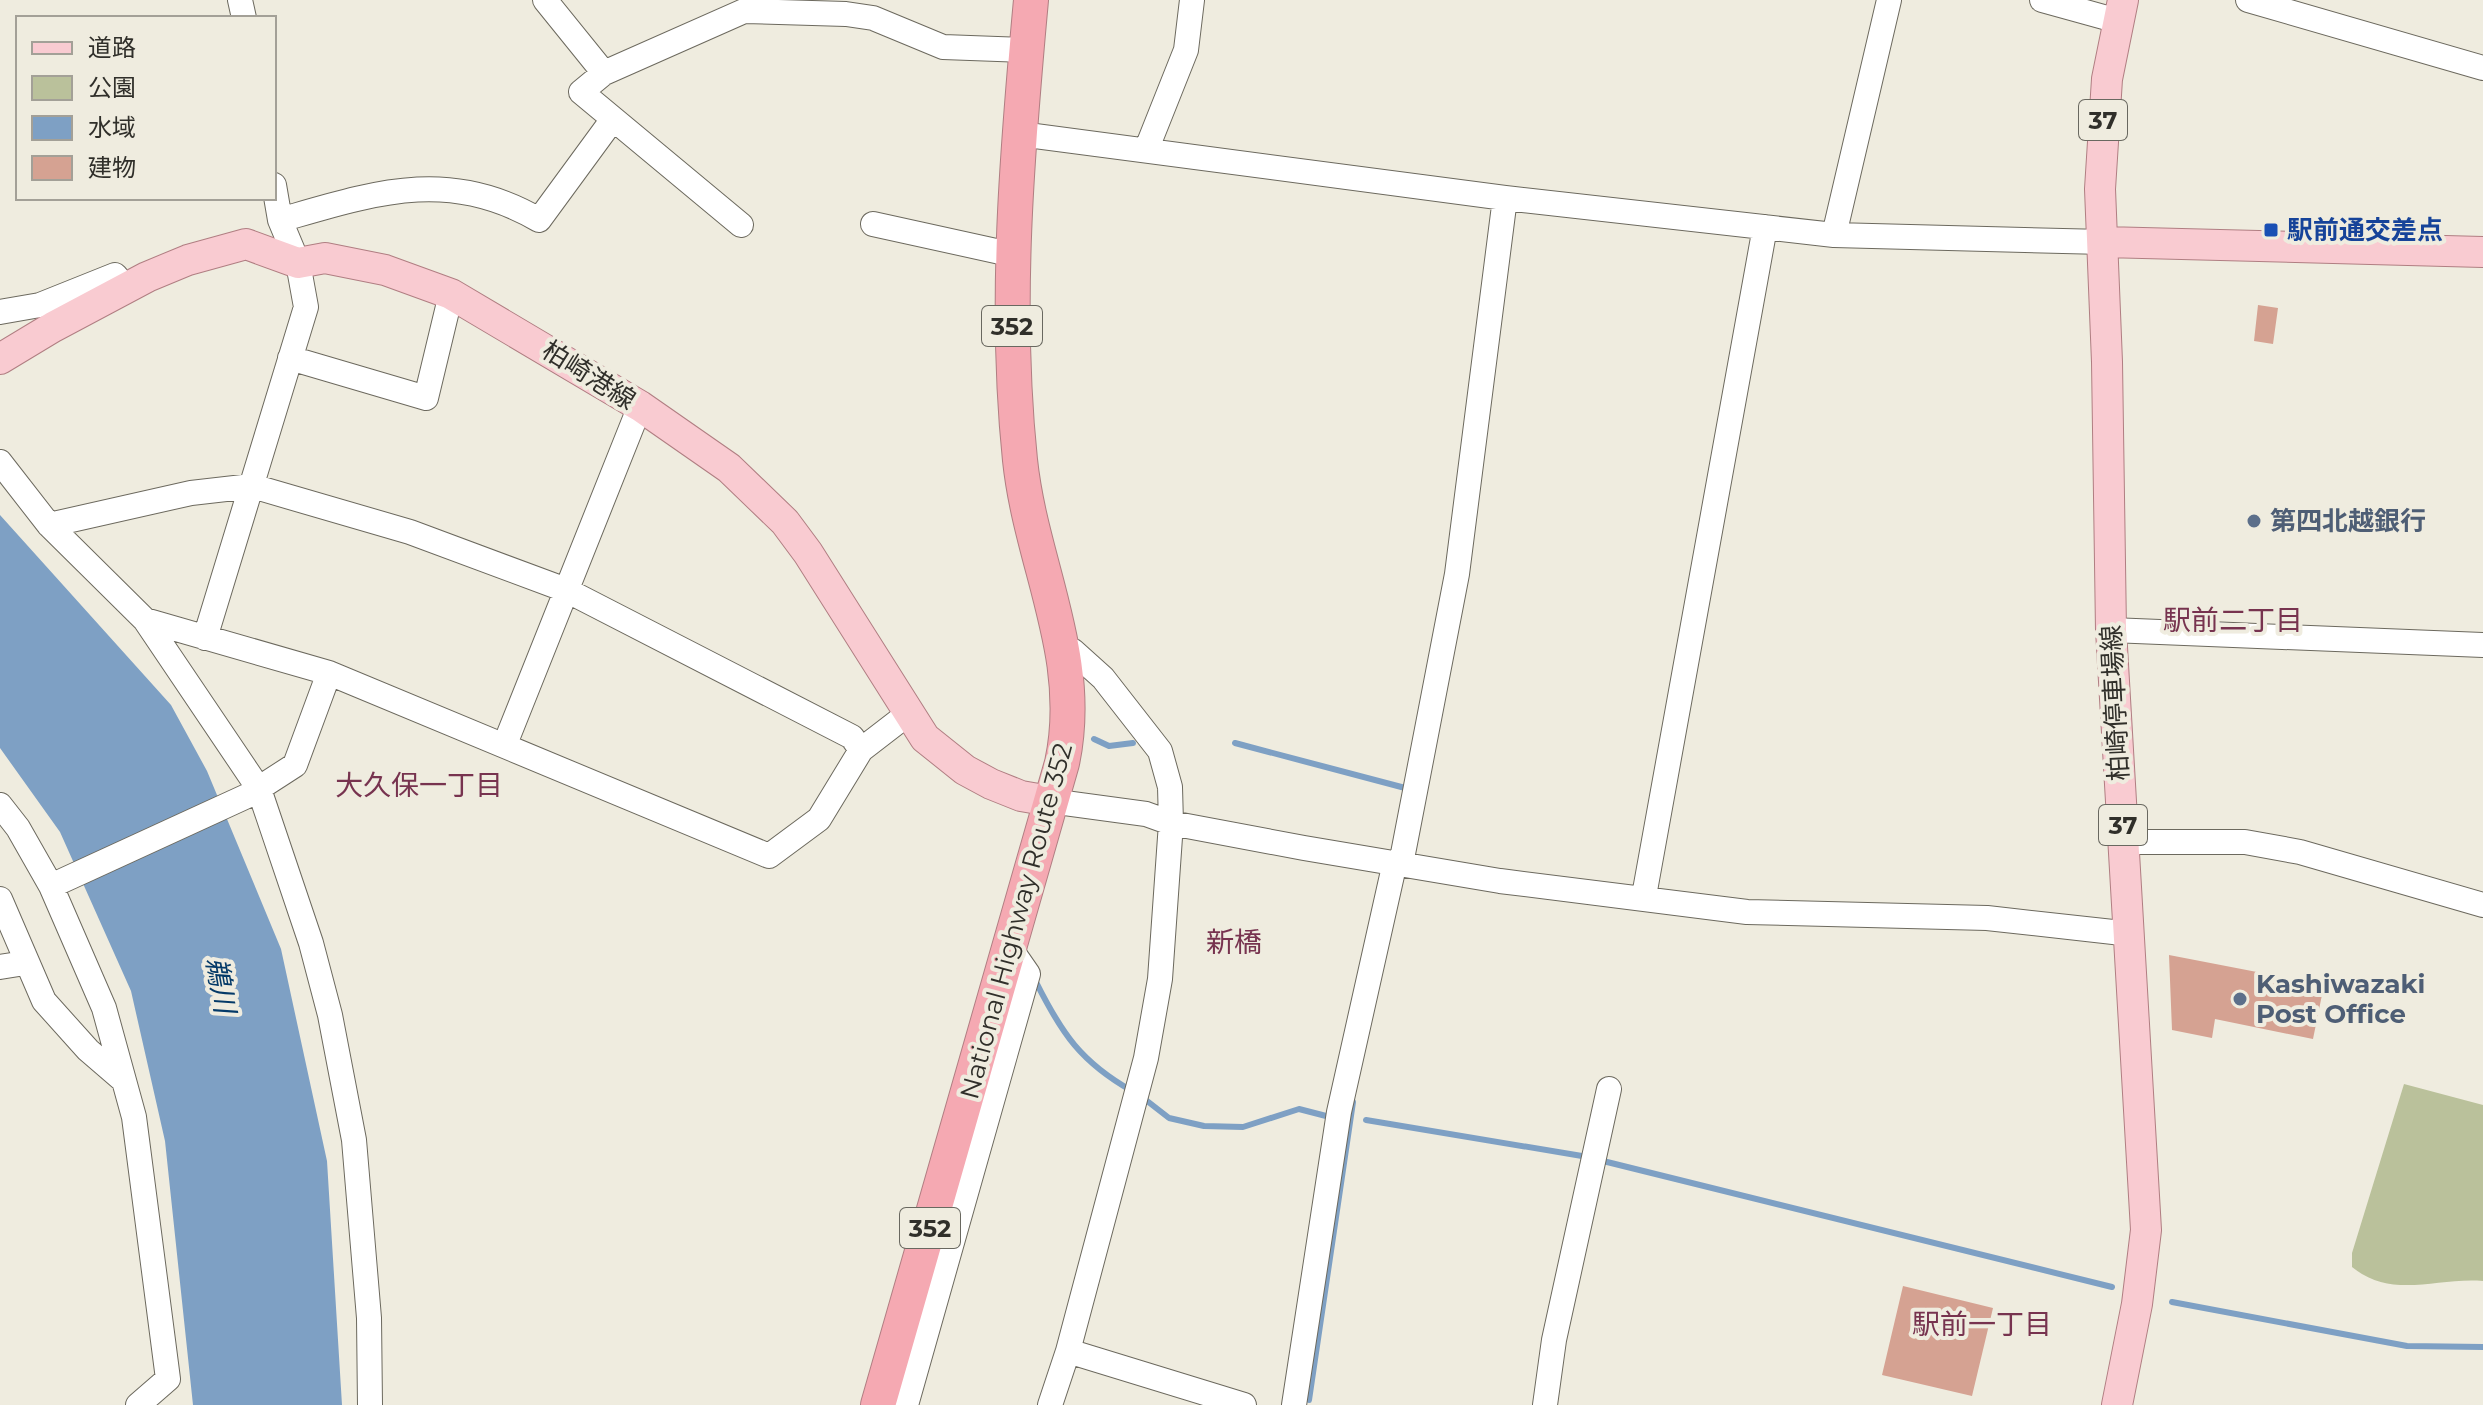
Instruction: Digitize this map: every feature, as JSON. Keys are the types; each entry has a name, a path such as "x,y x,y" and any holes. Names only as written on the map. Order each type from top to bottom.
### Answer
{"highway":[{"name":"National Highway Route 352","path":"878,1405 981,1052 1069,723 1070,699 1063,648 1025,500 1011,349 1020,134 1031,0"}],"main road":[{"name":"柏崎停車場線","path":"2117,1405 2137,1304 2146,1230 2111,630 2101,136 2121,11"},
{"path":"2104,242 2483,252"},
{"name":"柏崎港線","path":"0,359 126,288 188,260 246,244 298,263 325,258 395,273 451,294 640,406 729,468 785,522 808,553 925,738 965,770 1021,796 1050,801"}],"street":[{"path":"545,0 604,73"},
{"path":"1147,148 1186,50 1192,0"},
{"path":"1834,235 1889,0"},
{"path":"2042,0 2121,11"},
{"path":"2248,0 2318,11 2483,68"},
{"path":"741,225 581,92 604,73 744,11 846,14 873,18 943,47 1026,50"},
{"path":"280,220 355,198 426,188 462,189 510,203 539,220 613,119"},
{"path":"1020,134 1147,148 1505,198 1834,235 2104,242"},
{"path":"205,638 306,307 298,263 280,220 276,197"},
{"path":"1294,1405 1339,1112 1398,863 1457,574 1505,198"},
{"path":"873,224 1014,255"},
{"path":"1644,896 1765,227"},
{"path":"0,312 40,305 115,275 126,288"},
{"path":"290,358 426,398 451,294"},
{"path":"505,744 640,406"},
{"path":"0,462 49,525 145,620 253,792 311,943 330,1015 354,1140 369,1318 370,1405"},
{"path":"49,525 191,493 252,486 410,532 566,590 852,737 861,750"},
{"path":"145,620 329,673 769,856 819,819 861,750 909,713"},
{"path":"2111,630 2483,645"},
{"path":"1050,1405 1068,1351 1146,1058 1160,979 1171,823 1170,787 1160,751 1103,678 1073,651 1063,648"},
{"path":"57,884 253,792 295,765 329,673"},
{"path":"1050,801 1146,814 1171,823 1500,881 1644,896 1747,912 1987,918 2131,934"},
{"path":"0,805 57,884 104,1008 134,1117 168,1379 138,1405"},
{"path":"2124,842 2259,844 2300,852 2483,905"},
{"path":"0,899 44,1001 88,1050 124,1081"},
{"path":"906,1405 1028,974 1010,948"},
{"path":"0,967 25,963"},
{"path":"1545,1405 1554,1340 1609,1089"},
{"path":"1068,1351 1244,1405"}],"green space":[{"path":"2404,1084 2483,1105 2483,1281 2399,1285 2367,1277 2352,1267 2352,1253"}],"water":[{"name":"鵜川","path":"0,515 171,705 207,771 281,949 327,1161 342,1405 193,1405 165,1141 131,991 60,832 0,748"}],"building":[{"path":"2258,305 2278,308 2273,344 2254,341"},
{"path":"2169,955 2324,985 2313,1039 2215,1019 2212,1038 2172,1030"},
{"path":"1903,1286 1993,1308 1972,1396 1882,1375"}],"waterway":[{"path":"1094,739 1109,746 1133,743"},
{"path":"1235,743 1409,789"},
{"path":"1036,982 1064,1032 1075,1045 1099,1069 1132,1091"},
{"path":"1142,1097 1169,1118 1204,1126 1243,1127 1299,1109 1330,1117"},
{"path":"1309,1400 1353,1102"},
{"path":"1366,1120 1588,1157"},
{"path":"1599,1160 2112,1287"},
{"path":"2172,1302 2407,1346 2483,1347"}],"place":[{"name":"駅前通交差点","path":"2271,230"},
{"name":"第四北越銀行","path":"2254,521"},
{"name":"Kashiwazaki Post Office","path":"2240,999"}],"district":[{"name":"駅前二丁目","path":"2233,620"},
{"name":"大久保一丁目","path":"419,785"},
{"name":"新橋","path":"1234,942"},
{"name":"駅前一丁目","path":"1982,1324"}]}
